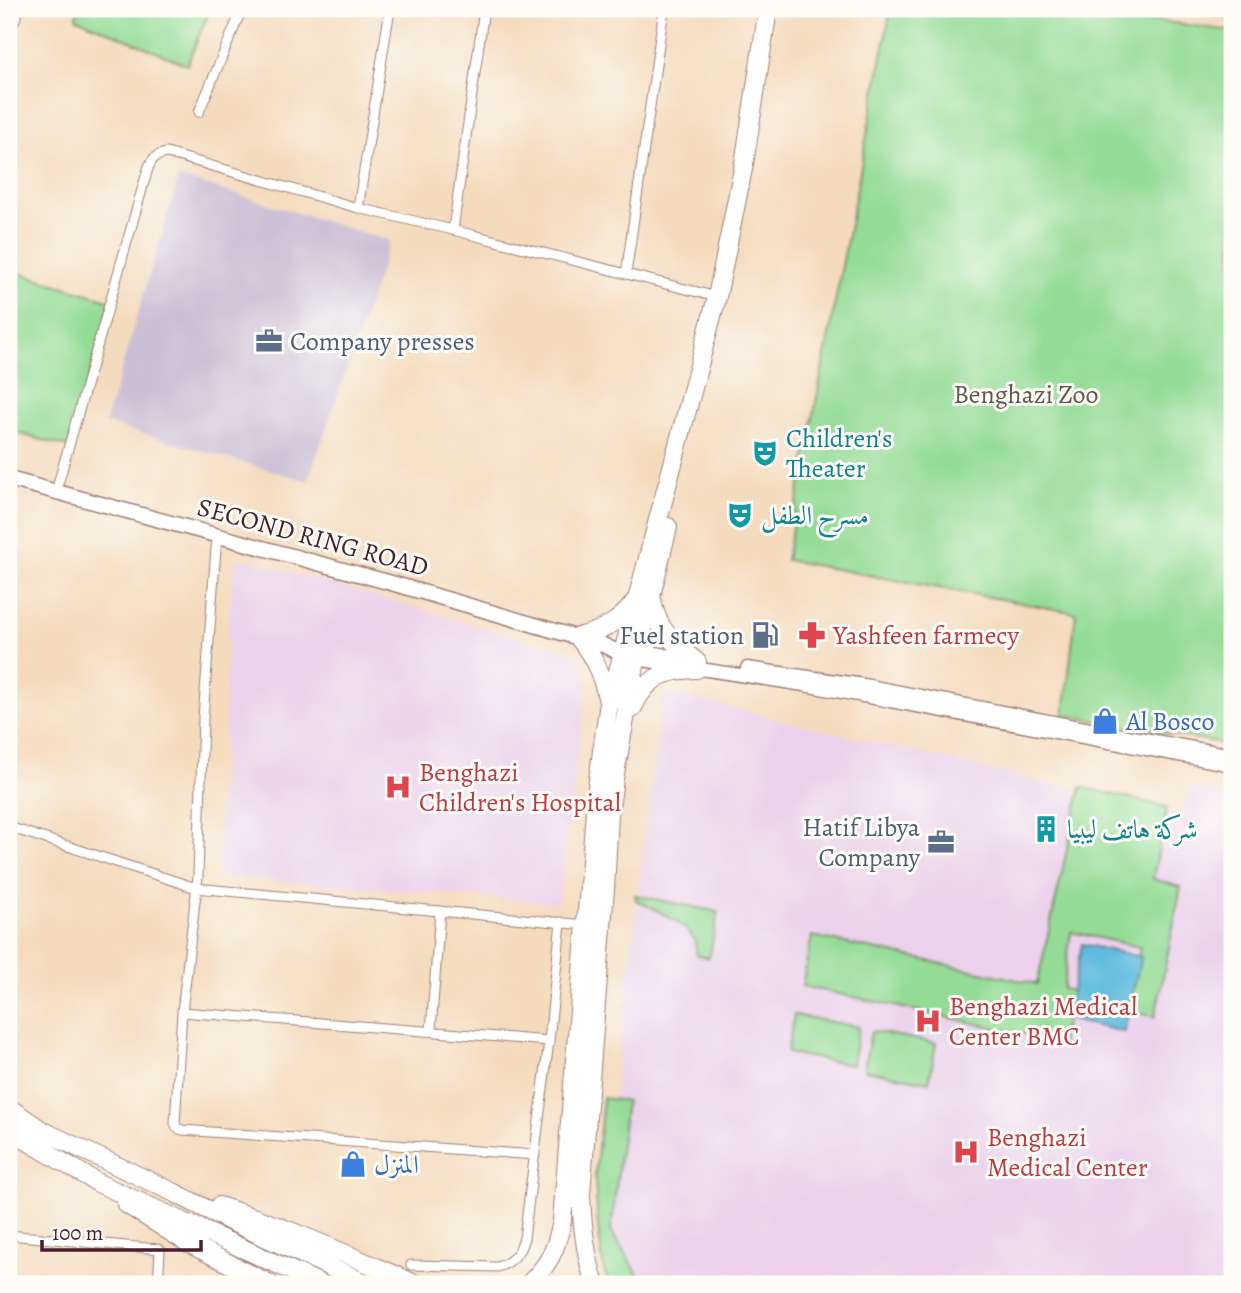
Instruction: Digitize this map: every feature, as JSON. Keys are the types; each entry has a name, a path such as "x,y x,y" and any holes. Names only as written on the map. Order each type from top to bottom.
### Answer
{"highway":[{"path":"595,1284 585,1249 581,1194 606,889 609,814 631,652 717,297 744,164 768,9"},
{"path":"529,1284 549,1262 562,1222 597,787 608,709 599,671 587,647 578,637 613,624 645,595 727,299 760,132 779,9"},
{"path":"645,595 654,609 659,625 697,666"},
{"path":"608,709 631,652"},
{"path":"622,732 637,698 653,680 675,670 697,666"},
{"path":"9,1108 43,1131 367,1284"},
{"path":"9,1130 98,1183 172,1234 270,1284"},
{"path":"98,1183 321,1284"},
{"path":"175,1194 259,1219 330,1246 415,1284"}],"main road":[{"name":"SECOND RING ROAD","path":"9,479 631,652"},
{"path":"631,652 1232,765"},
{"path":"697,666 864,685 1105,733 1232,755"}],"street":[{"path":"9,34 19,9"},
{"path":"199,112 242,9"},
{"path":"358,208 390,9"},
{"path":"453,230 484,9"},
{"path":"626,274 664,9"},
{"path":"1197,9 1232,13"},
{"path":"56,491 151,160 157,155 167,153 358,208 717,297"},
{"path":"217,536 203,718 196,888 183,1012 175,1123 177,1128 535,1156"},
{"path":"9,827 196,888 586,925"},
{"path":"431,1031 440,911"},
{"path":"411,1265 497,1267 512,1260 521,1247 535,1156 561,922"},
{"path":"183,1012 549,1041"},
{"path":"9,1236 158,1249 158,1284"}],"shaded area":[{"path":"179,177 390,241 308,481 105,423"},
{"name":"Benghazi Children's Hospital","path":"244,559 579,655 587,682 558,903 218,876 229,610 236,562"},
{"name":"Benghazi Medical Center BMC","path":"663,692 1179,815 1191,788 1232,796 1232,1284 629,1284 598,1228"}],"green space":[{"path":"79,9 210,9 187,65 76,18"},
{"name":"Benghazi Zoo","path":"891,9 1070,9 1232,31 1232,745 1064,715 1076,613 786,560"},
{"path":"9,270 111,301 69,447 9,431"},
{"path":"1081,787 1167,807 1153,879 1181,887 1155,1017 1129,1011 1140,947 1071,932 1063,989 1072,991 1061,1042 802,986 812,936 1037,984"},
{"path":"635,895 718,912 709,958 697,955 689,932 668,916 636,900"},
{"path":"794,1015 859,1027 852,1065 787,1053"},
{"path":"871,1031 936,1043 929,1082 864,1070"},
{"path":"603,1098 626,1101 611,1231 644,1284 610,1284 604,1271 595,1177"}],"water":[{"path":"1082,944 1141,957 1124,1032 1066,1019"}],"place":[{"name":"Company presses","path":"269,341"},
{"name":"Children's Theater","path":"765,453"},
{"name":"مسرح الطفل","path":"740,515"},
{"name":"Fuel station","path":"765,635"},
{"name":"Yashfeen farmecy","path":"812,635"},
{"name":"Al Bosco","path":"1105,721"},
{"name":"Benghazi Children's Hospital","path":"398,787"},
{"name":"شركة هاتف ليبيا","path":"1046,829"},
{"name":"Hatif Libya Company","path":"941,842"},
{"name":"Benghazi Medical Center BMC","path":"928,1021"},
{"name":"Benghazi Medical Center","path":"966,1152"},
{"name":"المنزل","path":"353,1164"}]}
